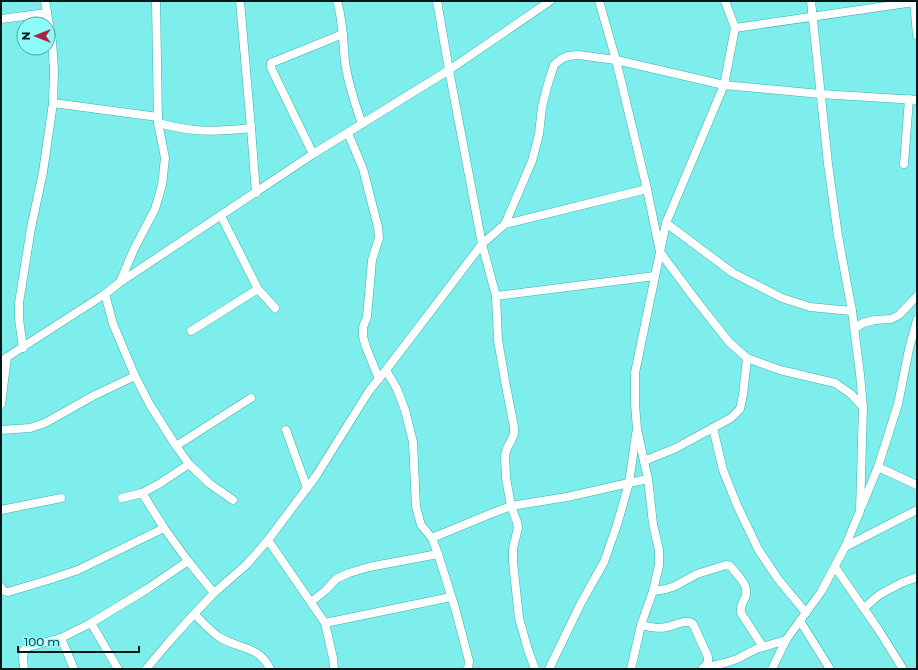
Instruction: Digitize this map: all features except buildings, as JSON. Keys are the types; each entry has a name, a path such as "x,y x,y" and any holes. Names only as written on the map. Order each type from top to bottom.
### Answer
{"street":[{"path":"23,348 19,319 19,302 31,228 43,172 53,103 54,70 52,41 45,1"},
{"path":"119,283 154,209 162,185 165,158 158,120 156,1"},
{"path":"240,1 256,193"},
{"path":"337,1 340,11 351,92 362,124"},
{"path":"437,1 482,244 496,296 498,340 514,427 514,434 505,455 506,478 511,506 518,528 512,553 519,618 535,669"},
{"path":"1,404 4,359 105,294 119,283 222,216 313,154 449,70 550,1"},
{"path":"599,1 616,60 647,189 660,252 729,342 747,358 780,370 835,383 851,394 863,407"},
{"path":"631,669 641,626 659,566 660,550 653,524 648,479 637,429 635,373 666,223 724,85 735,28 725,1"},
{"path":"811,1 828,164 838,236 855,328 863,407 860,511"},
{"path":"735,28 914,2 917,35"},
{"path":"1,19 47,13"},
{"path":"313,154 273,72 271,63 343,34"},
{"path":"146,669 194,614 214,593 247,564 268,540 316,476 369,391 482,244 505,224 532,161 539,134 545,94 554,65 561,59 568,56 578,55 616,60 724,85 820,94 913,100 904,164"},
{"path":"53,103 158,120 193,130 221,131 251,128"},
{"path":"348,133 363,169 378,228 379,238 372,260 367,317 363,327 363,337 379,379"},
{"path":"505,224 647,189"},
{"path":"222,216 258,289 275,308"},
{"path":"666,223 733,273 782,298 810,307 852,311"},
{"path":"496,296 655,276"},
{"path":"191,331 258,289"},
{"path":"105,294 113,324 135,376 150,406 189,464 210,484 233,500"},
{"path":"855,328 863,323 875,320 891,319 900,315 917,296"},
{"path":"772,669 786,640 821,592 835,567 860,511 878,467 898,404 917,320"},
{"path":"644,461 676,448 732,418 740,409 744,395 747,358"},
{"path":"386,370 397,389 405,410 412,442 416,507 421,525 432,538 438,554 470,661 468,669"},
{"path":"1,430 30,428 45,423 93,396 135,376"},
{"path":"176,446 251,398"},
{"path":"714,428 723,470 737,505 758,549 778,579 806,613"},
{"path":"549,669 581,603 604,562 617,525 629,483 637,429"},
{"path":"286,430 307,488"},
{"path":"122,498 142,494 189,464"},
{"path":"878,467 917,485"},
{"path":"432,538 511,506 567,497 648,479"},
{"path":"142,494 164,528 214,593"},
{"path":"1,510 61,498"},
{"path":"845,547 917,510"},
{"path":"1,587 5,592 8,592 78,570 164,528"},
{"path":"268,540 325,623 334,669"},
{"path":"311,602 326,590 336,579 349,573 369,567 438,554"},
{"path":"24,669 24,650 28,647 61,638 91,623 147,589 188,561"},
{"path":"652,591 675,586 697,574 726,565 730,566 746,586 746,595 740,608 741,613 763,647"},
{"path":"835,567 878,628 903,669"},
{"path":"864,608 879,595 901,583 917,577"},
{"path":"325,623 451,596"},
{"path":"194,614 218,636 259,654 267,662 270,669"},
{"path":"800,621 830,669"},
{"path":"641,626 668,627 686,622 691,622 694,624 708,657 708,662 703,668"},
{"path":"91,623 118,669"},
{"path":"61,638 74,669"},
{"path":"703,668 738,659 756,649 786,640"}]}
